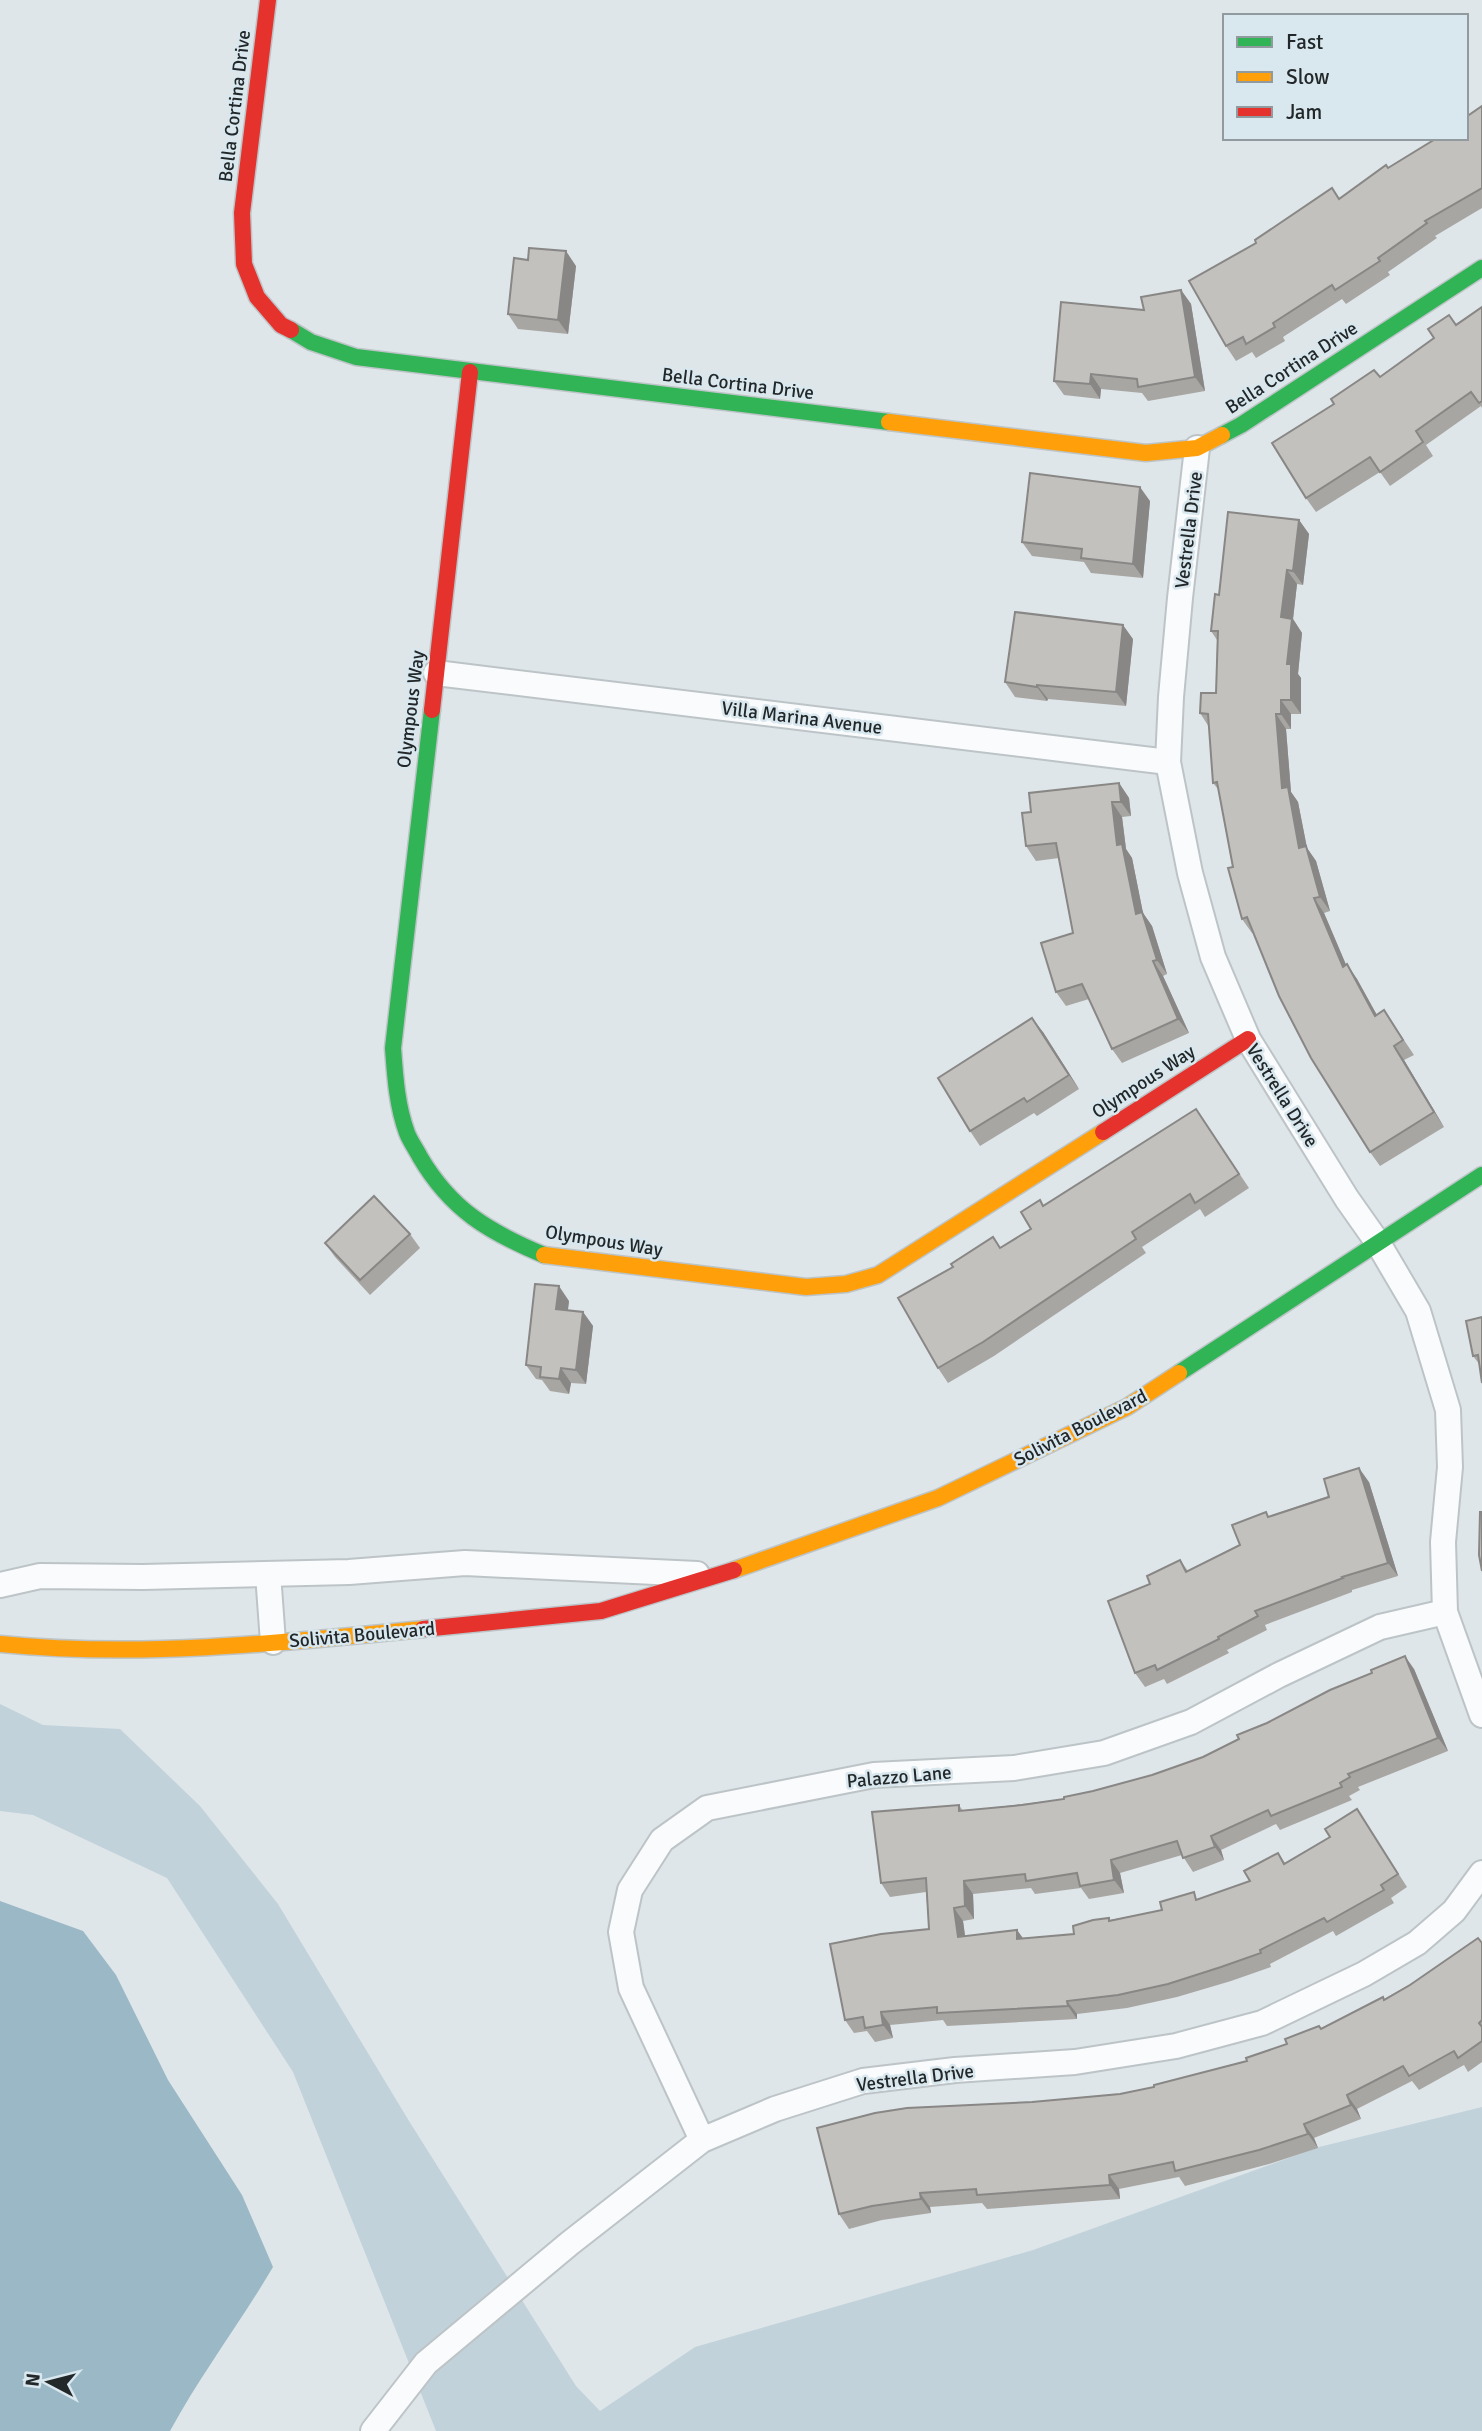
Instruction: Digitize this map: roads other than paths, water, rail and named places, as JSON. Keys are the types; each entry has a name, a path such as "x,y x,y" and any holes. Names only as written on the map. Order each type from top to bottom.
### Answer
{"street":[{"name":"Bella Cortina Drive","path":"268,0 242,212 244,264 257,297 281,325 311,342 356,357 1146,453 1197,448 1241,425 1482,268"},
{"name":"Olympous Way","path":"470,372 393,1048 396,1090 407,1134 429,1172 457,1206 501,1237 548,1257 806,1287 846,1284 878,1275 1248,1039"},
{"name":"Vestrella Drive","path":"1197,448 1180,598 1168,762 1189,873 1213,957 1248,1039 1347,1199 1378,1243 1418,1311 1448,1410 1450,1467 1443,1542 1445,1612 1482,1715"},
{"name":"Villa Marina Avenue","path":"436,673 1168,762"},
{"name":"Solivita Boulevard","path":"0,1644 51,1649 211,1647 601,1611 719,1575 938,1497 1128,1407 1482,1175"},
{"name":"Solivita Boulevard","path":"0,1585 40,1576 144,1577 349,1572 465,1563 719,1575"},
{"path":"268,1574 273,1642"},
{"name":"Palazzo Lane","path":"702,2140 631,1988 621,1931 630,1891 662,1840 707,1808 874,1775 1014,1768 1104,1753 1191,1722 1279,1675 1380,1627 1445,1612"},
{"name":"Vestrella Drive","path":"373,2431 426,2363 570,2243 702,2140 775,2109 863,2081 955,2070 1075,2062 1176,2046 1262,2023 1418,1943 1454,1911 1482,1873"}],"water":[{"path":"0,1901 83,1931 116,1975 168,2080 242,2195 273,2267 170,2431 0,2431"}]}
